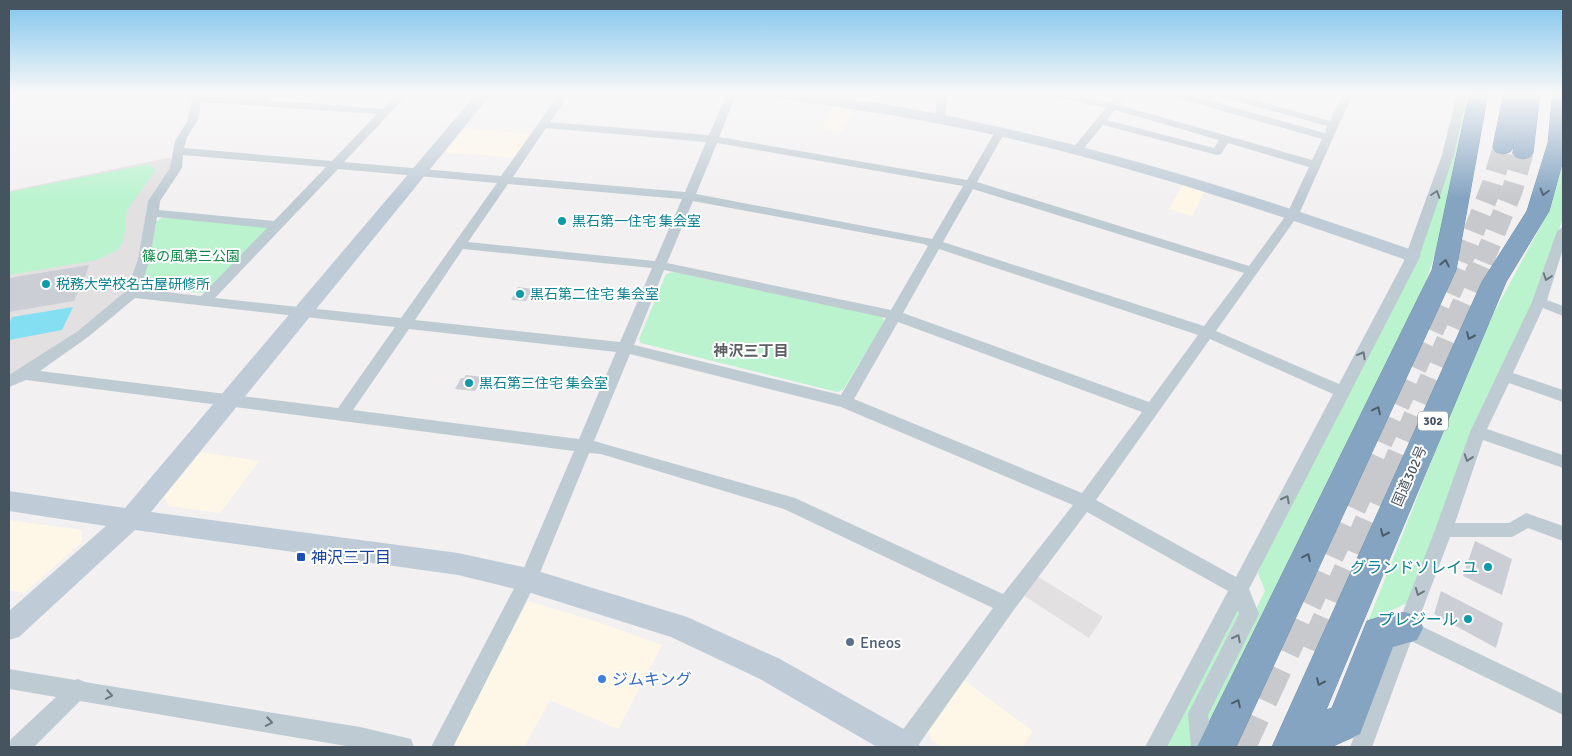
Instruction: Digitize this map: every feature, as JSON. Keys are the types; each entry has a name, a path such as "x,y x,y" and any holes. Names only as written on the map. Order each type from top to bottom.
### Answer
{"highway":[{"path":"1216,747 1444,270 1472,128"},
{"path":"1495,128 1494,145 1500,128"},
{"path":"1531,128 1531,155 1542,128"},
{"name":"国道302号","path":"1292,745 1494,282 1538,210 1558,143 1559,128"},
{"path":"1292,745 1346,721 1380,633 1405,628"}],"street":[{"path":"9,382 83,334 132,292 144,259 154,201 176,168 179,139 188,128"},
{"path":"204,301 370,128"},
{"path":"9,628 130,519 456,128"},
{"path":"342,414 541,128"},
{"path":"583,128 712,139 970,184 1252,271"},
{"path":"442,747 528,580 717,128"},
{"path":"983,128 1077,150 1195,183 1293,214 1412,256"},
{"path":"1077,150 1094,128"},
{"path":"1127,128 1217,152 1225,139"},
{"path":"1188,128 1315,165"},
{"path":"1297,128 1328,137"},
{"path":"9,501 458,564 528,580 677,626 770,669 904,747 1006,605 1085,502 1293,214 1332,128"},
{"path":"1156,747 1400,284 1448,155 1454,128"},
{"path":"844,402 1000,132"},
{"path":"178,151 688,196 936,243 1206,332 1342,392"},
{"path":"151,213 278,225"},
{"path":"1361,747 1444,530 1478,432 1538,302 1563,231"},
{"path":"459,245 659,265 894,315 1151,409"},
{"path":"132,292 625,348 844,402 1085,502 1239,588 1250,614 1198,714 1202,747"},
{"path":"1538,302 1563,311"},
{"path":"24,374 584,445 789,503 1006,605"},
{"path":"1505,376 1563,396"},
{"path":"1478,432 1563,462"},
{"path":"1444,530 1512,530 1526,520 1563,534"},
{"path":"1405,628 1563,705"},
{"path":"9,678 351,736 403,747"},
{"path":"19,747 78,689"}],"shaded area":[{"path":"465,128 533,134 516,158 445,152"},
{"path":"822,128 843,128 841,132"},
{"name":"税務大学校名古屋研修所","path":"167,158 172,159 170,170 148,201 138,260 122,295 100,316 9,378 9,191"},
{"path":"1183,184 1205,191 1192,216 1169,209"},
{"path":"201,452 259,461 220,513 168,506 164,497"},
{"path":"9,520 82,530 82,542 24,593 9,590"},
{"path":"1037,576 1103,617 1089,638 1023,595"},
{"path":"528,601 592,620 662,645 618,729 550,700 524,747 457,747 454,738"},
{"path":"962,679 1033,731 1023,747 942,747 931,740 928,729"}],"green space":[{"path":"1456,128 1464,128 1436,252 1422,292 1210,723 1207,723 1204,712 1265,591 1258,573 1267,547 1380,331"},
{"path":"1563,161 1563,218 1538,290 1437,528 1408,603 1385,613 1380,620 1366,627 1461,386 1491,318 1542,224"},
{"path":"149,164 156,170 127,210 124,239 118,250 97,260 9,275 9,192"},
{"name":"篠の風第三公園","path":"165,216 266,227 268,230 208,291 201,293 141,287 140,284 152,246 155,222"},
{"path":"673,272 881,316 885,321 843,390 837,392 641,343 639,339 666,274"},
{"path":"1237,609 1243,610 1190,725 1193,747 1165,747"}],"water":[{"path":"73,307 62,330 9,340 9,324 12,317"}],"building":[{"name":"税務大学校名古屋研修所","path":"89,265 81,289 79,289 74,301 9,312 9,278"},
{"name":"黒石第二住宅 集会室","path":"518,287 533,289 526,301 511,300"},
{"name":"黒石第三住宅 集会室","path":"466,375 483,377 475,391 455,389 461,378 464,378"},
{"name":"グランドソレイユ","path":"1475,541 1512,559 1502,595 1463,576"},
{"name":"プレジール","path":"1441,591 1503,623 1496,648 1434,614"}],"tunnel":[{"path":"1462,262 1492,185 1503,148"},
{"path":"1483,262 1512,191 1523,153"},
{"path":"1362,479 1462,261"},
{"path":"1390,479 1484,261"},
{"path":"1238,747 1362,478"},
{"path":"1316,652 1391,478"}],"place":[{"name":"黒石第一住宅 集会室","path":"562,221"},
{"name":"税務大学校名古屋研修所","path":"46,284"},
{"name":"黒石第二住宅 集会室","path":"520,294"},
{"name":"黒石第三住宅 集会室","path":"469,383"},
{"name":"神沢三丁目","path":"301,557"},
{"name":"グランドソレイユ","path":"1488,567"},
{"name":"プレジール","path":"1468,619"},
{"name":"Eneos","path":"850,642"},
{"name":"ジムキング","path":"602,679"}],"district":[{"name":"神沢三丁目","path":"751,351"}]}
